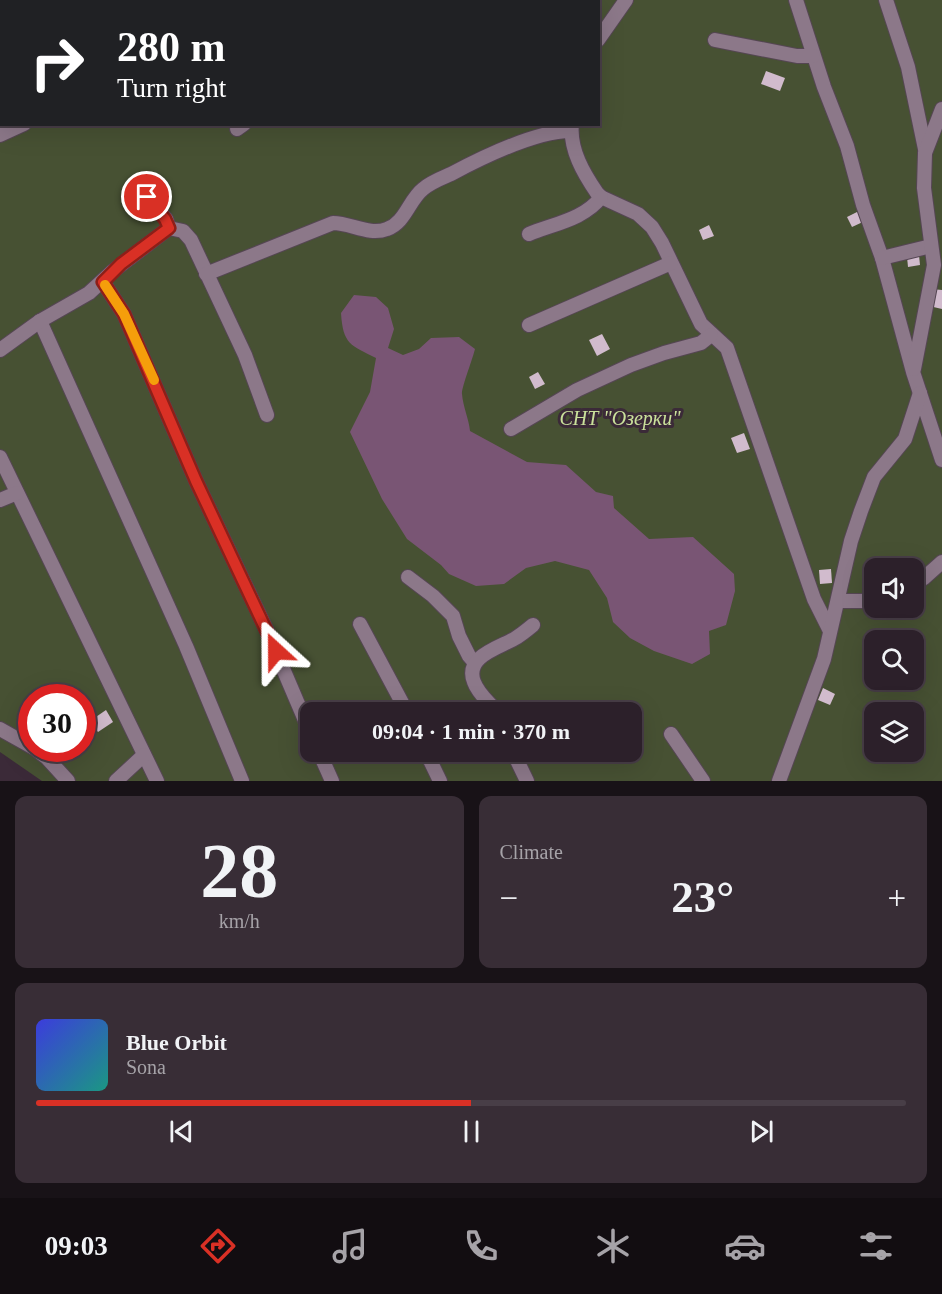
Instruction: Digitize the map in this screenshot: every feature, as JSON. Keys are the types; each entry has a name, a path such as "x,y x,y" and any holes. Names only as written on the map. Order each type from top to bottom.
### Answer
{"street":[{"path":"600,37 626,0"},
{"path":"796,0 882,258 913,372 942,460"},
{"path":"886,0 908,67 925,153 924,188 931,246 938,268 913,372"},
{"path":"715,40 797,56 813,56"},
{"path":"925,153 942,109"},
{"path":"0,135 20,126"},
{"path":"206,274 333,223 368,231 387,230 400,220 414,198 428,185 494,152 572,128 575,153 594,188 601,197 626,207 644,219 657,233 701,324 727,348 814,599 830,631"},
{"path":"143,186 149,201 165,219 169,228 186,233 245,355 267,415"},
{"path":"529,234 569,219 592,207 601,197"},
{"path":"0,350 40,321 79,300 103,282 121,264 169,228"},
{"path":"882,258 931,246"},
{"path":"529,325 672,262"},
{"path":"103,282 124,314 196,481 267,631 300,709"},
{"path":"40,321 186,646 242,781"},
{"path":"511,429 577,390 664,352 701,343 711,335"},
{"path":"779,781 818,679 839,601 851,541 867,494 874,477 905,439 920,393"},
{"path":"0,458 157,781"},
{"path":"0,500 18,494"},
{"path":"924,578 942,562"},
{"path":"408,577 434,596 450,612 469,656 475,663"},
{"path":"839,601 864,601"},
{"path":"360,624 401,702"},
{"path":"489,702 474,683 475,663 484,654 516,638 533,625"},
{"path":"0,729 18,739"},
{"path":"671,734 703,781"},
{"path":"116,781 144,755"},
{"path":"51,762 68,781"},
{"path":"323,762 332,781"},
{"path":"431,762 440,781"},
{"path":"518,762 527,781"}],"green space":[{"name":"СНТ \"Озерки\"","path":"600,0 942,0 942,781 42,781 0,752 0,126 600,126"}],"shaded area":[{"path":"354,295 376,297 388,308 394,329 388,348 403,355 419,349 431,338 459,337 475,349 462,394 470,431 527,462 566,465 596,492 613,496 614,508 649,539 693,537 734,574 735,591 726,625 709,631 710,654 692,664 654,651 630,638 613,622 607,598 589,570 555,561 526,568 504,584 476,586 449,574 407,539 382,499 350,432 370,392 376,358 354,346 346,338 341,313"}],"building":[{"path":"766,71 785,78 780,91 761,84"},
{"path":"859,211 865,221 852,227 847,217"},
{"path":"709,225 714,236 703,240 699,230"},
{"path":"919,255 920,265 908,267 907,257"},
{"path":"932,289 942,290 942,309 929,306"},
{"path":"602,334 610,349 597,356 589,340"},
{"path":"538,372 545,384 535,389 529,377"},
{"path":"744,433 750,449 737,453 731,438"},
{"path":"831,569 832,583 820,584 819,570"},
{"path":"823,688 835,694 830,705 818,700"},
{"path":"106,710 113,722 98,732 96,717"}],"slow traffic":[{"path":"105,285 120,306 154,380"}],"route":[{"path":"147,197 165,219 169,228 121,264 103,282 120,306 144,356 209,512 276,651"}]}
